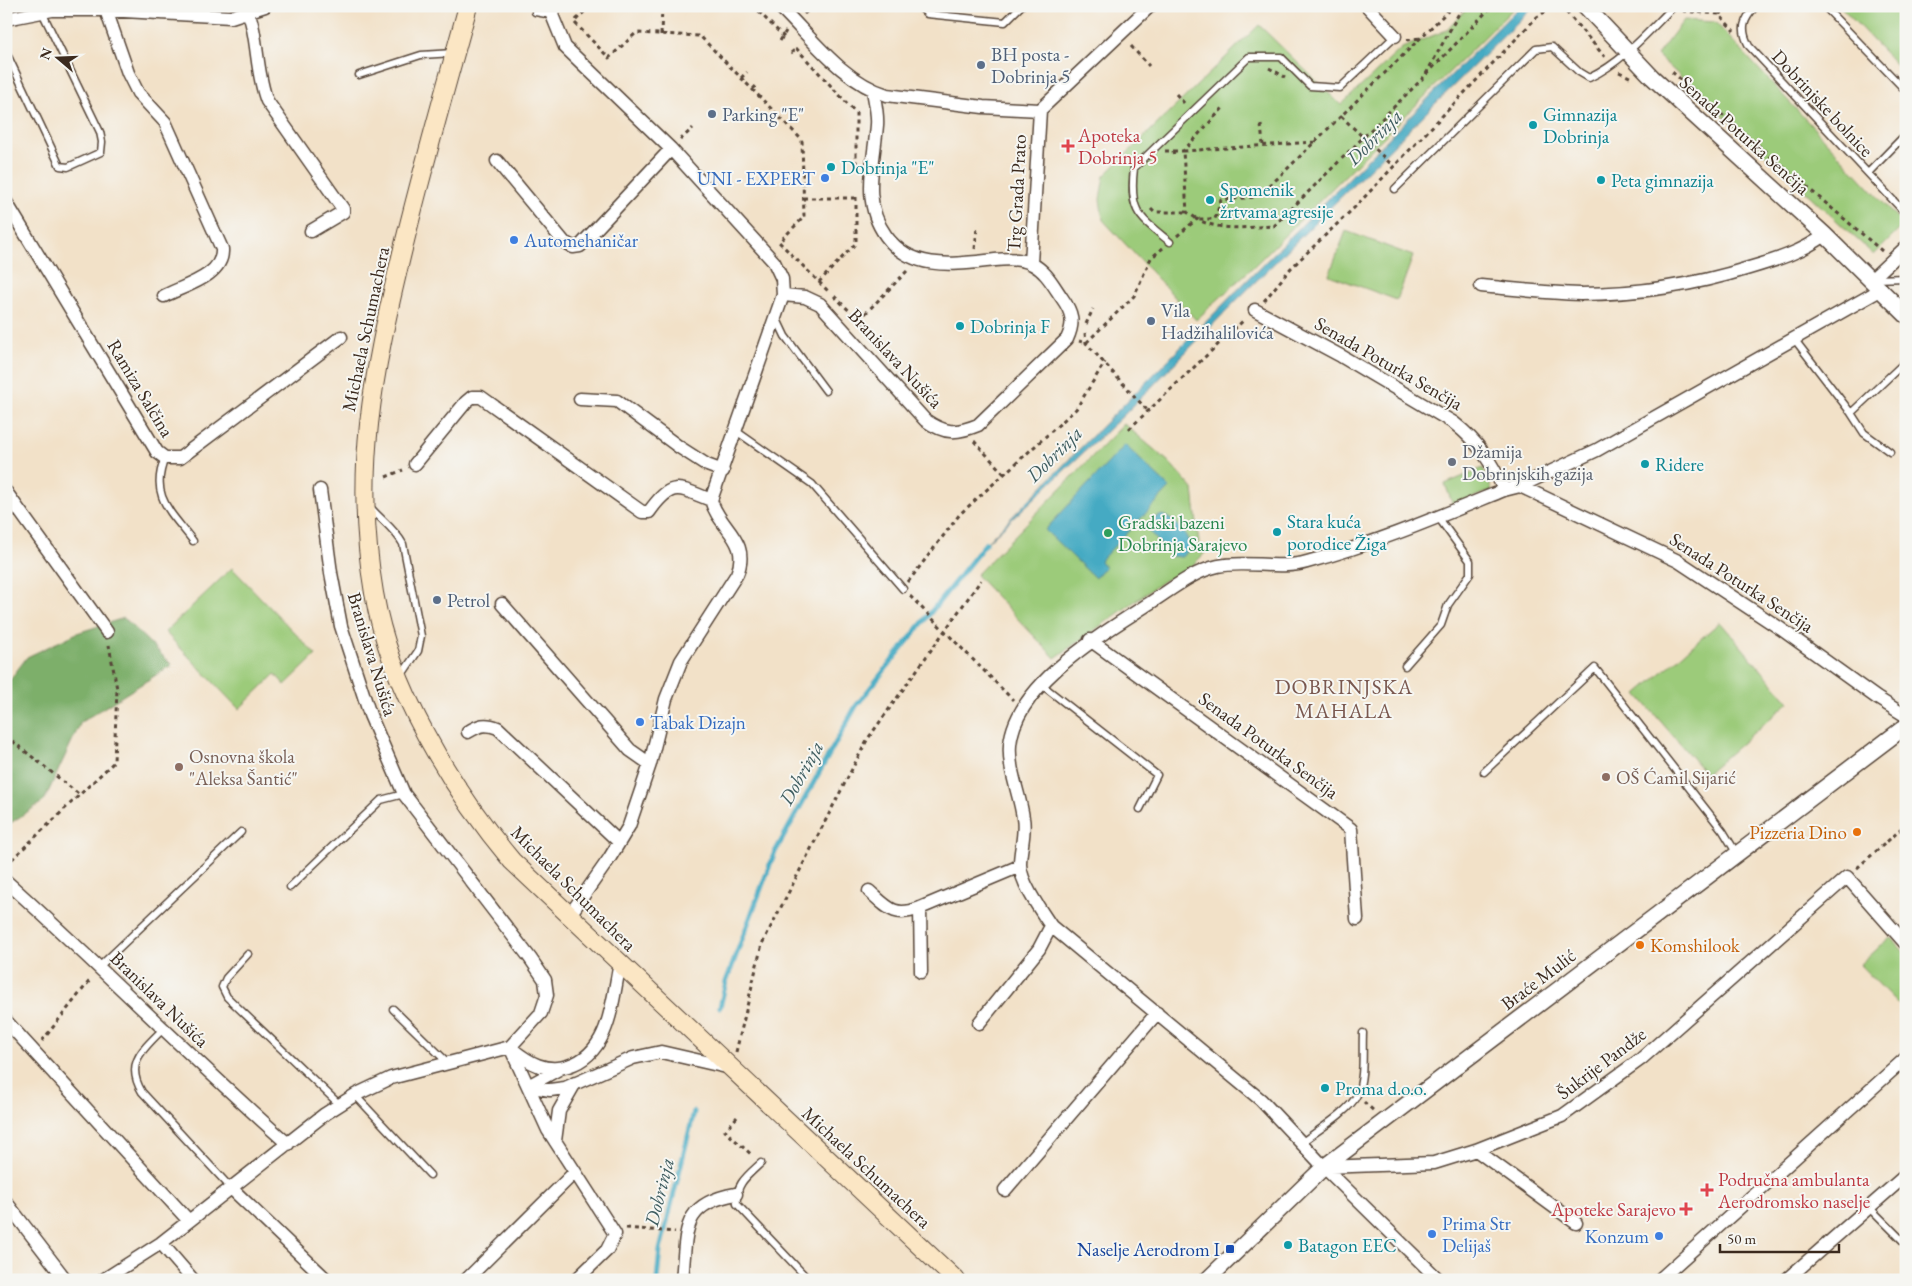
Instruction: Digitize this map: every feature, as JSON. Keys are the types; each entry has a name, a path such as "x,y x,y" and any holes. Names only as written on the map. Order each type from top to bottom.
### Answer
{"main road":[{"name":"Michaela Schumachera","path":"468,6 418,189 378,354 369,408 364,500 374,596 386,639 400,677 426,737 480,821 512,861 956,1280"}],"street":[{"path":"6,19 42,12 106,10 154,10 231,17 265,6"},
{"name":"Trg Grada Prato","path":"779,6 836,64 858,83 873,91 887,95 983,108 1040,110 1031,262 1004,260 935,265 898,249 885,235 874,213 870,186 877,123 873,91"},
{"path":"1040,110 1150,6"},
{"path":"1367,6 1400,38"},
{"name":"Senada Poturka Senčija","path":"1586,6 1652,77 1825,235 1877,284 1906,315"},
{"path":"106,10 128,73 138,93 165,122 222,249 221,262 213,271 164,296"},
{"path":"248,10 261,87 267,101 343,209 343,212 310,231"},
{"path":"553,11 565,47 672,147 774,262 782,279 783,295 723,471 711,500 714,509 738,544 741,563 681,661 666,699 650,764 628,826 570,916"},
{"path":"497,161 564,242 573,247 580,246 672,147"},
{"name":"Ramiza Salčina","path":"6,202 157,452 165,458 180,458 341,338"},
{"path":"1481,286 1578,294 1646,290 1730,274 1772,262 1809,247 1825,235"},
{"path":"1439,1280 1324,1167 1261,1100 1051,926 1034,900 1020,866 1024,819 1011,765 1010,745 1022,710 1042,685 1090,640 1197,572 1220,565 1304,563 1369,545 1504,490 1520,486 1597,450 1795,340 1877,284 1892,260 1906,247"},
{"path":"965,430 978,425 1067,339 1072,330 1070,310 1043,270 1031,262"},
{"name":"Branislava Nušića","path":"783,295 804,297 820,304 926,420 947,431 965,430"},
{"name":"Senada Poturka Senčija","path":"1256,310 1341,356 1454,423 1470,436 1492,462 1504,490"},
{"path":"415,464 466,402 472,397 481,397 642,512 649,512 662,493 681,488 711,500"},
{"path":"580,400 617,401 679,447 707,465 723,471"},
{"name":"Senada Poturka Senčija","path":"1520,486 1678,561 1781,629 1877,698 1906,716"},
{"name":"Branislava Nušića","path":"320,490 331,573 341,626 370,714 404,794 545,980 547,995 541,1013 510,1047"},
{"path":"6,492 107,632"},
{"path":"502,604 630,750 650,764"},
{"name":"Senada Poturka Senčija","path":"1090,640 1351,829 1357,919"},
{"path":"468,732 480,725 489,724 498,728 619,842"},
{"name":"Braće Mulić","path":"1207,1280 1324,1167 1383,1120 1906,726"},
{"path":"870,891 890,909 898,913 906,913 1020,866"},
{"path":"1847,877 1906,944"},
{"name":"Šukrije Pandže","path":"1324,1167 1434,1163 1476,1150 1562,1116 1642,1059 1847,877"},
{"name":"Branislava Nušića","path":"6,881 100,966 226,1089 288,1144"},
{"path":"920,908 921,972"},
{"path":"979,1023 1039,949 1051,926"},
{"path":"528,1086 560,1069 581,1062 591,1055 602,1040 620,963"},
{"path":"1005,1190 1157,1013"},
{"path":"6,1021 189,1221"},
{"path":"510,1047 555,1141 574,1173 613,1227 615,1234 607,1250 576,1280"},
{"path":"103,1280 161,1242 340,1104 391,1078 510,1047 539,1067 560,1069"},
{"path":"528,1086 550,1090 575,1083 633,1058 661,1052 732,1068"},
{"path":"1659,1280 1906,1058"},
{"path":"555,1141 560,1111 575,1083"},
{"path":"1476,1150 1576,1222"},
{"path":"466,1280 574,1173"},
{"path":"1786,1280 1906,1175"},
{"path":"231,1188 327,1280"},
{"path":"682,1280 687,1233 694,1213 714,1198 736,1194"},
{"path":"6,1202 66,1280"},
{"path":"161,1242 192,1280"}],"lane":[{"path":"919,6 927,14 1005,22 1021,6"},
{"name":"Dobrinjske bolnice","path":"1756,6 1746,17 1743,26 1744,36 1749,46 1906,214"},
{"path":"1824,6 1906,91"},
{"path":"1395,189 1536,49 1552,47 1579,72 1590,78 1628,52 1673,8"},
{"path":"535,12 553,11"},
{"path":"6,52 60,166 68,167 101,152 100,132 42,12"},
{"path":"1170,242 1139,217 1132,191 1134,168 1191,110 1249,56 1281,58 1310,86 1340,88 1400,38"},
{"path":"359,75 421,55 455,54"},
{"path":"1868,174 1906,134"},
{"path":"1877,284 1906,278"},
{"path":"776,316 785,336 826,391"},
{"path":"1795,340 1864,433 1890,452"},
{"path":"1851,413 1906,361"},
{"path":"736,431 812,484 903,589"},
{"path":"165,458 159,471 159,494 193,541"},
{"path":"364,500 382,521 398,533 403,544 421,636 418,651 400,677"},
{"path":"1405,666 1441,624 1448,605 1470,574 1470,561 1438,517"},
{"path":"1484,772 1594,668 1723,831 1737,854"},
{"path":"1042,685 1157,775 1140,809"},
{"path":"290,887 381,800 404,794"},
{"path":"100,966 241,832"},
{"path":"248,954 226,978 222,987 227,998 340,1104"},
{"path":"393,1009 448,1063"},
{"path":"164,1028 139,1054 133,1068 135,1080 142,1092 231,1188"},
{"path":"1301,1143 1350,1104 1357,1095 1361,1076 1363,1033"},
{"path":"355,1095 430,1175"},
{"path":"761,1163 740,1184 736,1194 737,1204 809,1280"},
{"path":"1869,1207 1906,1244"}],"path":[{"path":"590,6 574,22 609,58 636,34 700,36 802,140 804,217 779,242 859,320 891,355"},
{"path":"661,35 662,6"},
{"path":"754,6 784,37"},
{"path":"1086,342 1134,296 1151,258 1197,219 1215,219 1221,200 1256,197 1315,142 1453,6"},
{"path":"1422,80 1463,6"},
{"path":"1149,206 1154,212 1187,212 1208,225 1226,228 1274,226 1422,80 1492,6"},
{"path":"1129,428 1256,310 1291,268 1355,207 1538,17 1554,6"},
{"path":"1561,6 1611,64 1622,74 1640,80 1652,77"},
{"path":"1673,8 1719,14 1734,6"},
{"path":"1719,14 1749,46"},
{"path":"1400,38 1420,38"},
{"path":"1131,46 1149,66"},
{"path":"796,48 856,113 856,170"},
{"path":"1263,64 1289,80"},
{"path":"1667,68 1892,260"},
{"path":"741,78 747,72"},
{"path":"753,89 758,84"},
{"path":"1176,94 1191,110"},
{"path":"1187,212 1183,151 1223,108"},
{"path":"1341,116 1394,166"},
{"path":"1261,125 1263,145"},
{"path":"672,147 693,128"},
{"path":"1164,146 1158,152 1315,142"},
{"path":"1173,151 1174,158"},
{"path":"819,282 856,243 856,189"},
{"path":"803,198 856,198"},
{"path":"974,257 976,227"},
{"path":"859,320 907,271"},
{"path":"1093,308 1085,327 1086,342 1147,410"},
{"path":"1022,710 903,589 960,514 1076,409 1104,362"},
{"path":"965,430 1004,474"},
{"path":"386,477 415,464"},
{"path":"732,1068 762,944 867,740 981,580"},
{"path":"6,865 114,762 117,689 107,632"},
{"path":"6,736 80,795"},
{"path":"1847,877 1906,825"},
{"path":"34,1051 100,966"},
{"path":"1357,1095 1383,1120"},
{"path":"737,1117 725,1131 761,1163"},
{"path":"613,1227 687,1233"}],"green space":[{"path":"1469,6 1516,6 1254,266 1196,320 1103,220 1100,199 1104,176 1259,25 1341,105 1402,48 1447,30"},
{"path":"1840,6 1906,6 1906,75"},
{"path":"1684,20 1715,22 1904,225 1874,255 1657,55"},
{"path":"1346,231 1413,256 1397,300 1329,275"},
{"name":"Gradski bazeni Dobrinja Sarajevo","path":"1124,424 1169,462 1193,489 1199,543 1207,551 1183,575 1165,580 1055,658 976,575"},
{"path":"1483,468 1492,490 1453,505 1445,484"},
{"path":"232,568 316,655 285,685 275,674 239,709 165,632"},
{"path":"124,618 172,665 81,722 44,801 6,826 6,685 27,657 77,633"},
{"path":"1720,622 1789,702 1706,774 1637,694"},
{"path":"1890,937 1906,954 1906,1012 1860,965"}],"water":[{"name":"Dobrinja","path":"1520,6 1534,6 1235,302 1125,414 982,547"},
{"path":"1125,445 1170,488 1100,561 1105,567 1095,578 1045,530"},
{"path":"1162,515 1176,524 1187,538 1190,548 1183,557 1171,556 1149,531 1152,519"}],"waterway":[{"name":"Dobrinja","path":"720,1007 726,982 774,854 856,706 986,543"},
{"name":"Dobrinja","path":"657,1280 660,1250 694,1112"}],"place":[{"name":"BH posta - Dobrinja 5","path":"981,65"},
{"name":"Parking \"E\"","path":"712,114"},
{"name":"Gimnazija Dobrinja","path":"1533,125"},
{"name":"Apoteka Dobrinja 5","path":"1068,146"},
{"name":"Dobrinja \"E\"","path":"831,167"},
{"name":"UNI - EXPERT","path":"825,178"},
{"name":"Peta gimnazija","path":"1601,180"},
{"name":"Spomenik žrtvama agresije","path":"1210,200"},
{"name":"Automehaničar","path":"514,240"},
{"name":"Vila Hadžihalilovića","path":"1151,321"},
{"name":"Dobrinja F","path":"960,326"},
{"name":"Džamija Dobrinjskih gazija","path":"1452,462"},
{"name":"Ridere","path":"1645,464"},
{"name":"Stara kuća porodice Žiga","path":"1277,532"},
{"name":"Gradski bazeni Dobrinja Sarajevo","path":"1108,533"},
{"name":"Petrol","path":"437,600"},
{"name":"Tabak Dizajn","path":"640,722"},
{"name":"Osnovna škola \"Aleksa Šantić\"","path":"179,767"},
{"name":"OŠ Ćamil Sijarić","path":"1606,777"},
{"name":"Pizzeria Dino","path":"1857,832"},
{"name":"Komshilook","path":"1640,945"},
{"name":"Proma d.o.o.","path":"1325,1088"},
{"name":"Područna ambulanta Aerodromsko naselje","path":"1707,1190"},
{"name":"Apoteke Sarajevo","path":"1686,1209"},
{"name":"Prima Str Delijaš","path":"1432,1234"},
{"name":"Konzum","path":"1659,1236"},
{"name":"Batagon EEC","path":"1288,1245"},
{"name":"Naselje Aerodrom I","path":"1230,1249"}],"district":[{"name":"DOBRINJSKA MAHALA","path":"1344,699"}]}
